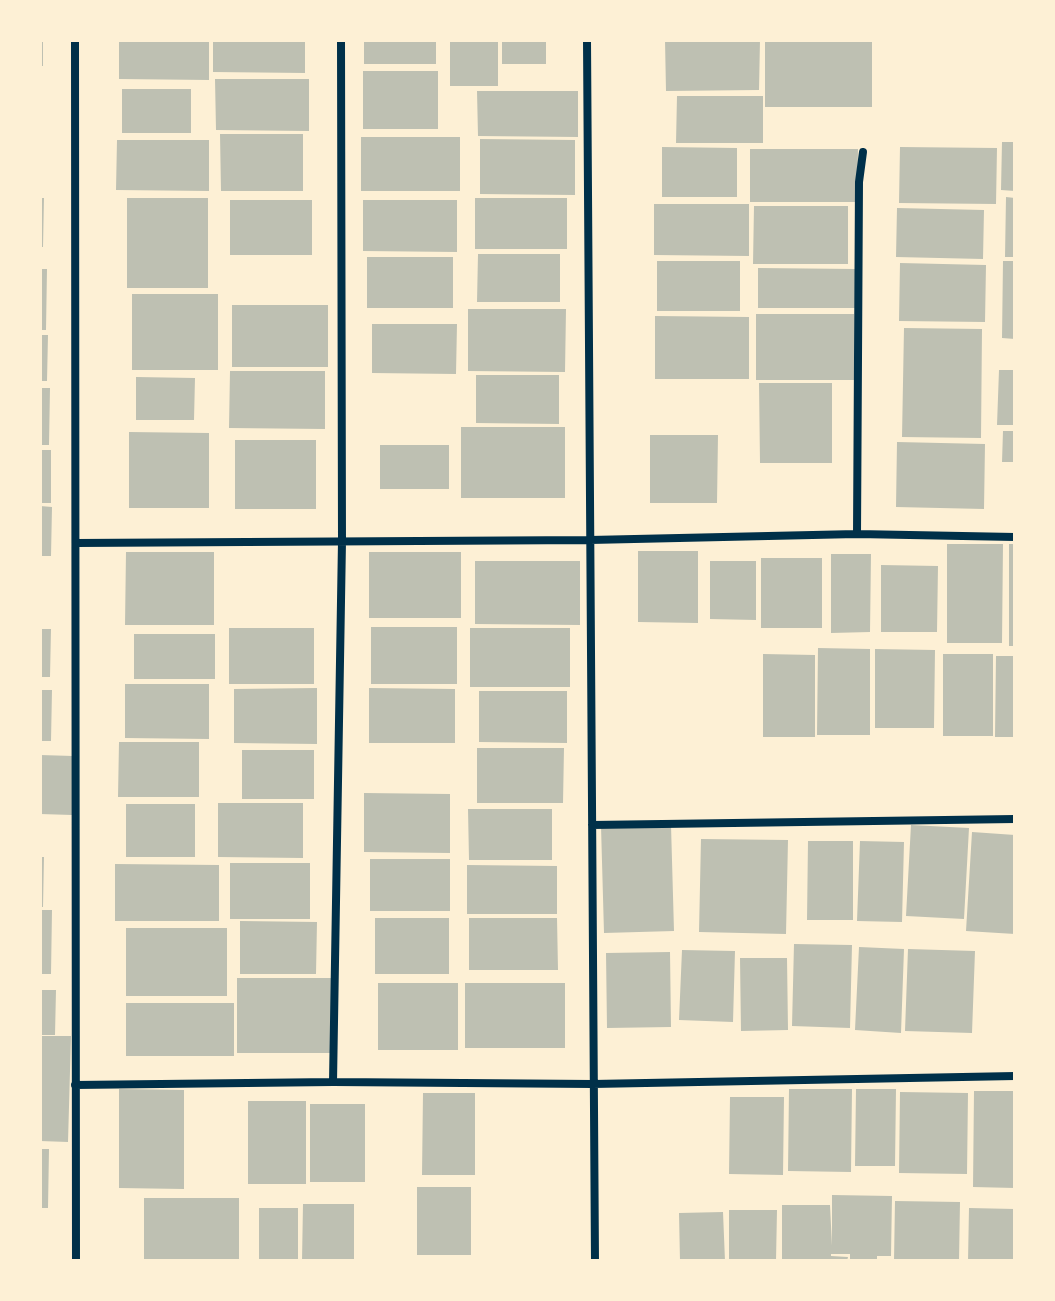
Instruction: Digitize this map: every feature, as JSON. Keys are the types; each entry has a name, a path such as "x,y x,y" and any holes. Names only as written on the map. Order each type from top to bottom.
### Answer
{"street":[{"path":"75,40 76,1261"},
{"path":"333,1082 342,541 341,40"},
{"path":"587,40 595,1261"},
{"path":"857,534 859,182 863,152"},
{"path":"76,543 590,540 857,534 1015,537"},
{"path":"592,825 1015,819"},
{"path":"75,1085 333,1082 593,1084 1015,1076"}],"building":[{"path":"40,40 43,40 43,66 40,66"},
{"path":"119,40 209,40 209,80 119,79"},
{"path":"213,40 305,40 305,73 213,72"},
{"path":"364,40 436,40 436,64 364,64"},
{"path":"450,40 498,40 498,86 450,86"},
{"path":"502,40 546,40 546,64 502,64"},
{"path":"665,40 760,40 759,90 666,91"},
{"path":"765,40 872,40 872,107 765,107"},
{"path":"363,71 438,71 438,129 363,129"},
{"path":"215,79 309,79 309,131 216,130"},
{"path":"122,89 191,89 191,133 122,133"},
{"path":"477,91 578,91 578,137 478,136"},
{"path":"677,96 763,96 763,143 676,143"},
{"path":"220,134 303,134 303,191 221,191"},
{"path":"361,137 460,137 460,191 361,191"},
{"path":"480,139 575,140 575,195 480,194"},
{"path":"117,140 209,140 209,191 116,190"},
{"path":"1002,142 1015,142 1015,191 1001,190"},
{"path":"662,147 737,148 737,197 662,197"},
{"path":"900,147 997,148 996,204 899,203"},
{"path":"750,149 858,149 857,202 750,202"},
{"path":"1006,197 1015,198 1015,257 1005,257"},
{"path":"40,198 44,198 43,247 40,247"},
{"path":"127,198 208,198 208,288 127,288"},
{"path":"475,198 567,198 567,249 475,249"},
{"path":"230,200 312,200 312,255 230,255"},
{"path":"363,200 457,200 457,252 363,251"},
{"path":"654,204 749,204 749,256 654,255"},
{"path":"754,206 848,206 848,264 753,264"},
{"path":"897,208 984,210 983,259 896,257"},
{"path":"478,254 560,254 560,302 477,302"},
{"path":"367,257 453,257 453,308 367,308"},
{"path":"657,261 740,261 740,311 657,311"},
{"path":"1003,261 1015,261 1015,339 1002,338"},
{"path":"900,263 986,265 985,322 899,321"},
{"path":"758,268 855,269 855,308 758,308"},
{"path":"40,269 47,269 46,330 40,330"},
{"path":"132,294 218,294 218,370 132,370"},
{"path":"232,305 328,305 328,367 232,367"},
{"path":"468,309 566,309 565,372 468,371"},
{"path":"756,314 854,314 854,380 756,380"},
{"path":"655,316 749,317 749,379 655,379"},
{"path":"372,324 457,324 456,374 372,373"},
{"path":"904,328 982,329 981,438 902,437"},
{"path":"40,335 48,335 47,381 40,381"},
{"path":"999,370 1015,370 1015,425 997,425"},
{"path":"230,371 325,371 325,429 229,428"},
{"path":"476,375 559,375 559,424 476,423"},
{"path":"136,377 195,378 194,420 136,420"},
{"path":"759,383 832,383 832,463 760,463"},
{"path":"40,388 50,388 49,445 40,445"},
{"path":"461,427 565,427 565,498 461,498"},
{"path":"1003,431 1015,431 1015,462 1002,462"},
{"path":"129,432 209,433 209,508 129,508"},
{"path":"650,435 718,435 717,503 650,503"},
{"path":"235,440 316,440 316,509 235,509"},
{"path":"897,442 985,444 984,509 896,507"},
{"path":"380,445 449,445 449,489 380,489"},
{"path":"40,450 51,450 51,503 40,503"},
{"path":"40,506 52,507 51,556 40,556"},
{"path":"947,544 1003,544 1002,643 947,643"},
{"path":"1009,544 1015,544 1015,646 1009,646"},
{"path":"638,551 698,551 698,623 638,622"},
{"path":"126,552 214,552 214,625 125,625"},
{"path":"369,552 461,552 461,618 369,618"},
{"path":"831,554 871,554 870,632 831,633"},
{"path":"761,558 822,558 822,628 761,628"},
{"path":"475,561 580,561 580,625 475,624"},
{"path":"710,561 756,561 756,620 710,619"},
{"path":"881,565 938,566 937,632 881,632"},
{"path":"371,627 457,627 457,684 371,684"},
{"path":"229,628 314,628 314,684 229,684"},
{"path":"470,628 570,628 570,687 470,687"},
{"path":"40,629 51,629 50,677 40,677"},
{"path":"134,634 215,634 215,679 134,679"},
{"path":"818,648 870,649 870,735 817,735"},
{"path":"875,649 935,650 934,728 875,728"},
{"path":"763,654 815,655 815,737 763,737"},
{"path":"943,654 993,654 993,736 943,736"},
{"path":"996,656 1015,656 1015,737 995,737"},
{"path":"125,684 209,684 209,739 125,738"},
{"path":"317,688 317,744 234,743 234,689"},
{"path":"369,688 455,689 455,743 369,743"},
{"path":"40,690 52,690 51,741 40,741"},
{"path":"479,691 567,691 567,743 479,742"},
{"path":"119,742 199,742 199,797 118,797"},
{"path":"477,748 564,748 563,803 477,803"},
{"path":"242,750 314,750 314,799 242,799"},
{"path":"40,755 73,756 72,815 40,814"},
{"path":"364,793 450,794 450,853 364,852"},
{"path":"218,803 303,803 303,858 218,857"},
{"path":"126,804 195,804 195,857 126,857"},
{"path":"468,809 552,809 552,860 469,860"},
{"path":"671,825 674,931 604,933 601,826"},
{"path":"911,825 969,828 964,919 906,916"},
{"path":"972,832 1015,835 1015,934 966,931"},
{"path":"701,839 788,840 786,934 699,932"},
{"path":"808,841 853,841 853,920 807,920"},
{"path":"860,841 904,842 902,922 857,921"},
{"path":"40,857 44,857 43,907 40,907"},
{"path":"370,859 450,859 450,911 370,911"},
{"path":"230,863 310,863 310,919 230,919"},
{"path":"115,864 219,865 219,921 115,921"},
{"path":"467,865 557,866 557,914 467,914"},
{"path":"40,910 52,910 51,974 40,974"},
{"path":"375,918 449,918 449,974 375,974"},
{"path":"469,918 557,918 558,970 469,970"},
{"path":"240,921 317,922 316,974 240,974"},
{"path":"126,928 227,928 227,996 126,996"},
{"path":"794,944 852,945 850,1028 792,1026"},
{"path":"859,947 904,949 901,1033 855,1030"},
{"path":"908,949 975,951 972,1033 905,1031"},
{"path":"682,950 735,951 733,1022 679,1020"},
{"path":"670,952 671,1027 607,1028 606,953"},
{"path":"740,958 787,958 788,1030 741,1031"},
{"path":"237,978 331,978 331,1053 237,1053"},
{"path":"378,983 458,983 458,1050 378,1050"},
{"path":"465,983 565,983 565,1048 465,1048"},
{"path":"40,990 56,990 55,1035 40,1035"},
{"path":"126,1003 234,1003 234,1056 126,1056"},
{"path":"40,1036 71,1036 68,1142 40,1141"},
{"path":"119,1089 184,1090 184,1189 119,1188"},
{"path":"789,1089 852,1089 851,1172 788,1171"},
{"path":"856,1089 896,1089 895,1166 855,1166"},
{"path":"974,1091 1015,1091 1015,1188 973,1187"},
{"path":"900,1092 968,1093 967,1174 899,1173"},
{"path":"423,1093 475,1093 475,1175 422,1175"},
{"path":"730,1097 784,1097 783,1175 729,1174"},
{"path":"248,1101 306,1101 306,1184 248,1184"},
{"path":"310,1104 365,1104 365,1182 310,1182"},
{"path":"40,1149 49,1149 48,1208 40,1208"},
{"path":"417,1187 471,1187 471,1255 417,1255"},
{"path":"832,1195 892,1196 891,1256 877,1256 877,1261 850,1261 850,1254 831,1254 848,1257 847,1261 782,1261 782,1205 830,1205 832,1246"},
{"path":"144,1198 239,1198 239,1261 144,1261"},
{"path":"895,1201 960,1202 959,1261 894,1261"},
{"path":"303,1204 354,1204 354,1261 302,1261"},
{"path":"259,1208 298,1208 298,1261 259,1261"},
{"path":"969,1208 1015,1209 1015,1261 968,1261"},
{"path":"729,1210 777,1210 776,1261 729,1261"},
{"path":"723,1212 725,1261 680,1261 679,1213"}]}
